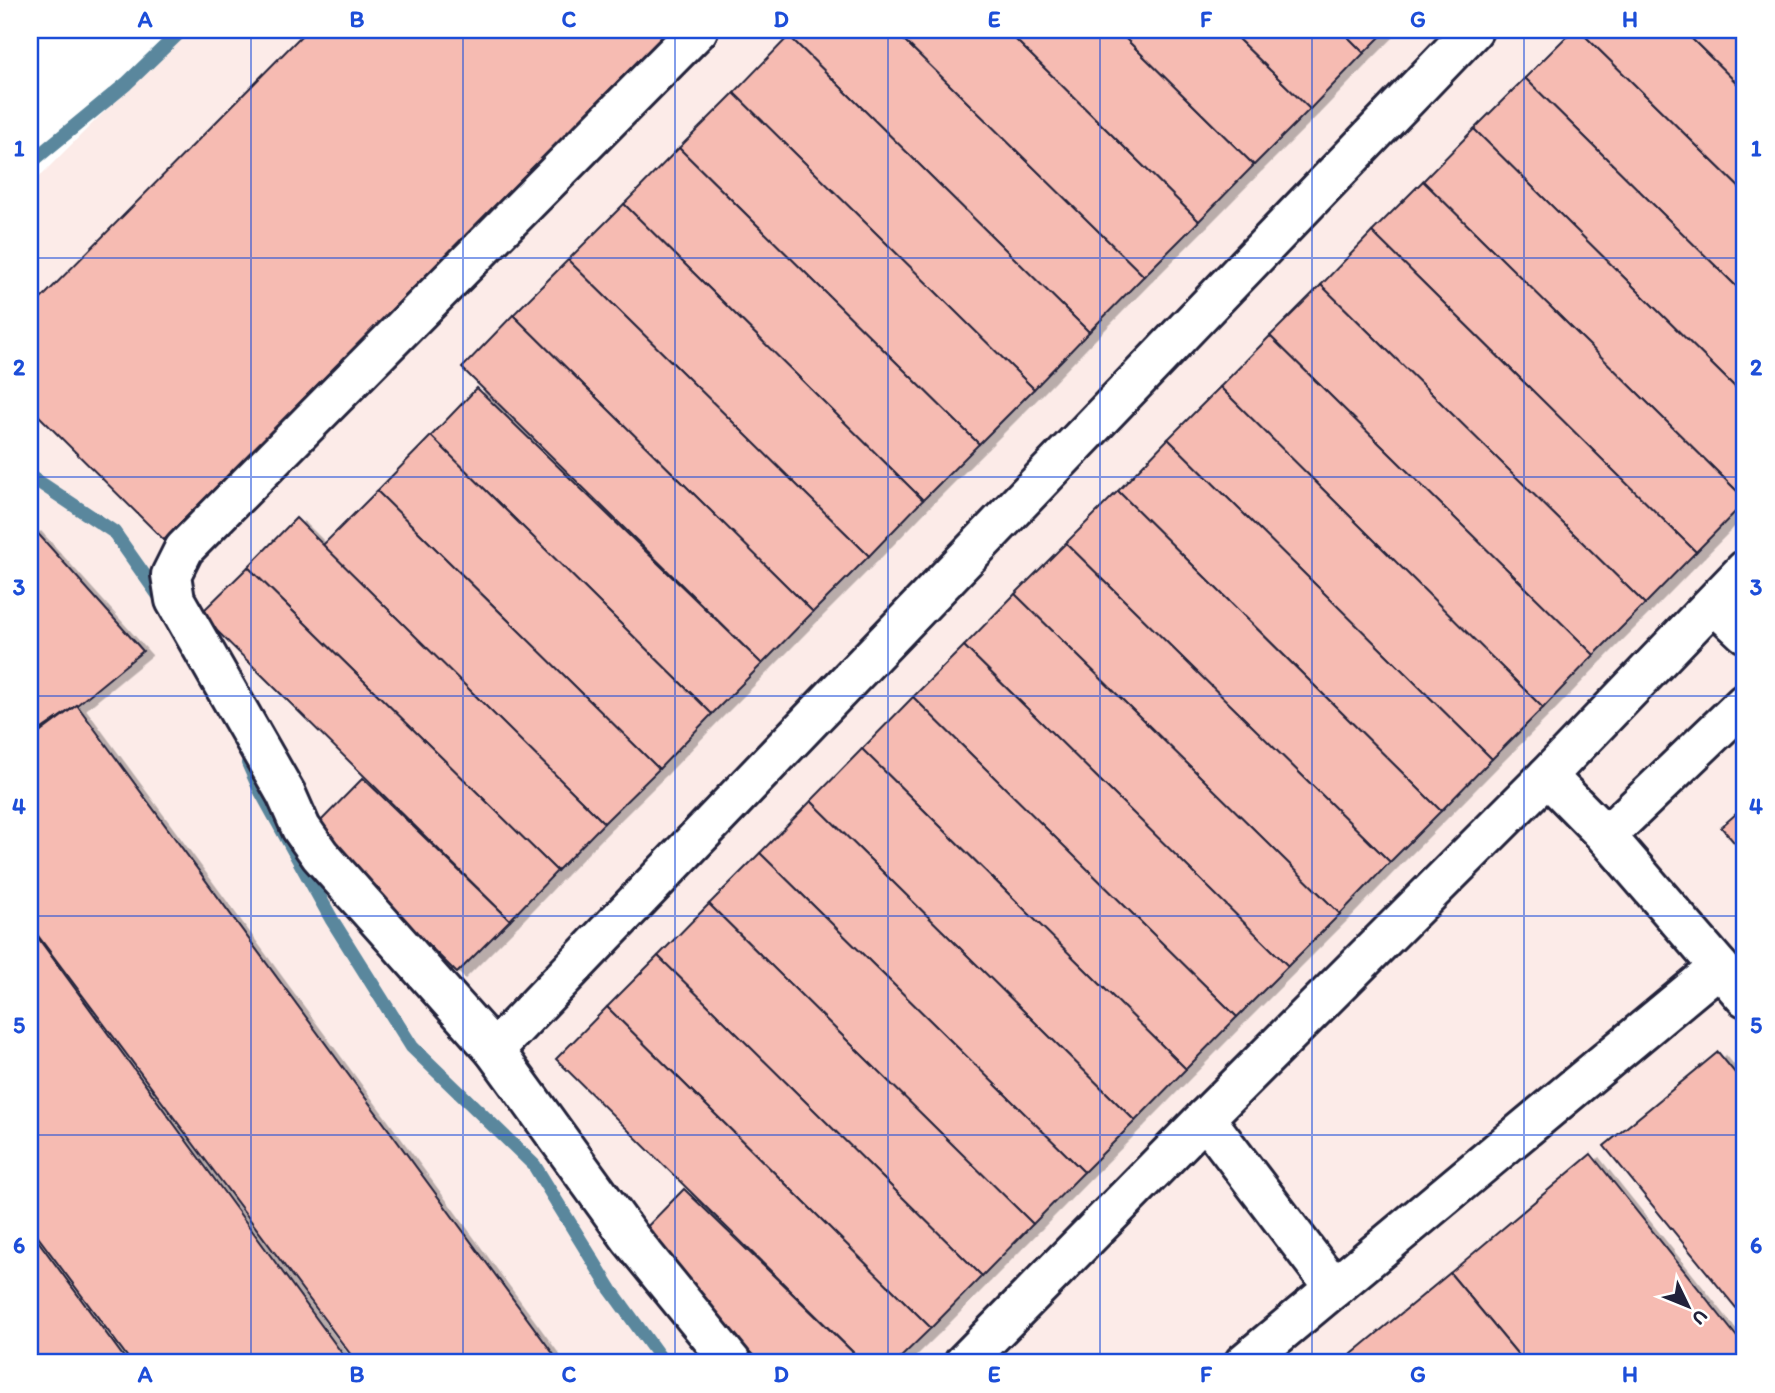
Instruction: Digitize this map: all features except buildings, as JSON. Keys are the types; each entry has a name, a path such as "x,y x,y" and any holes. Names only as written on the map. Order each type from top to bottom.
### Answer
{"street":[{"path":"698,30 184,550 171,575 175,600 286,794 307,837 320,855 494,1050 631,1239 732,1363"},
{"path":"494,1050 1473,30"},
{"path":"964,1363 1547,776 1745,570"},
{"path":"1714,604 1745,633"},
{"path":"1606,836 1745,703"},
{"path":"1547,776 1606,836 1745,997"},
{"path":"1244,1363 1719,967"},
{"path":"1205,1118 1334,1288"}],"shaded area":[{"path":"186,30 1745,30 1745,1363 30,1363 30,186"}],"waterway":[{"path":"30,163 126,84 182,30"},
{"path":"30,476 114,532 164,603"},
{"path":"248,763 332,920 412,1047 534,1165 611,1290 664,1363"}]}
